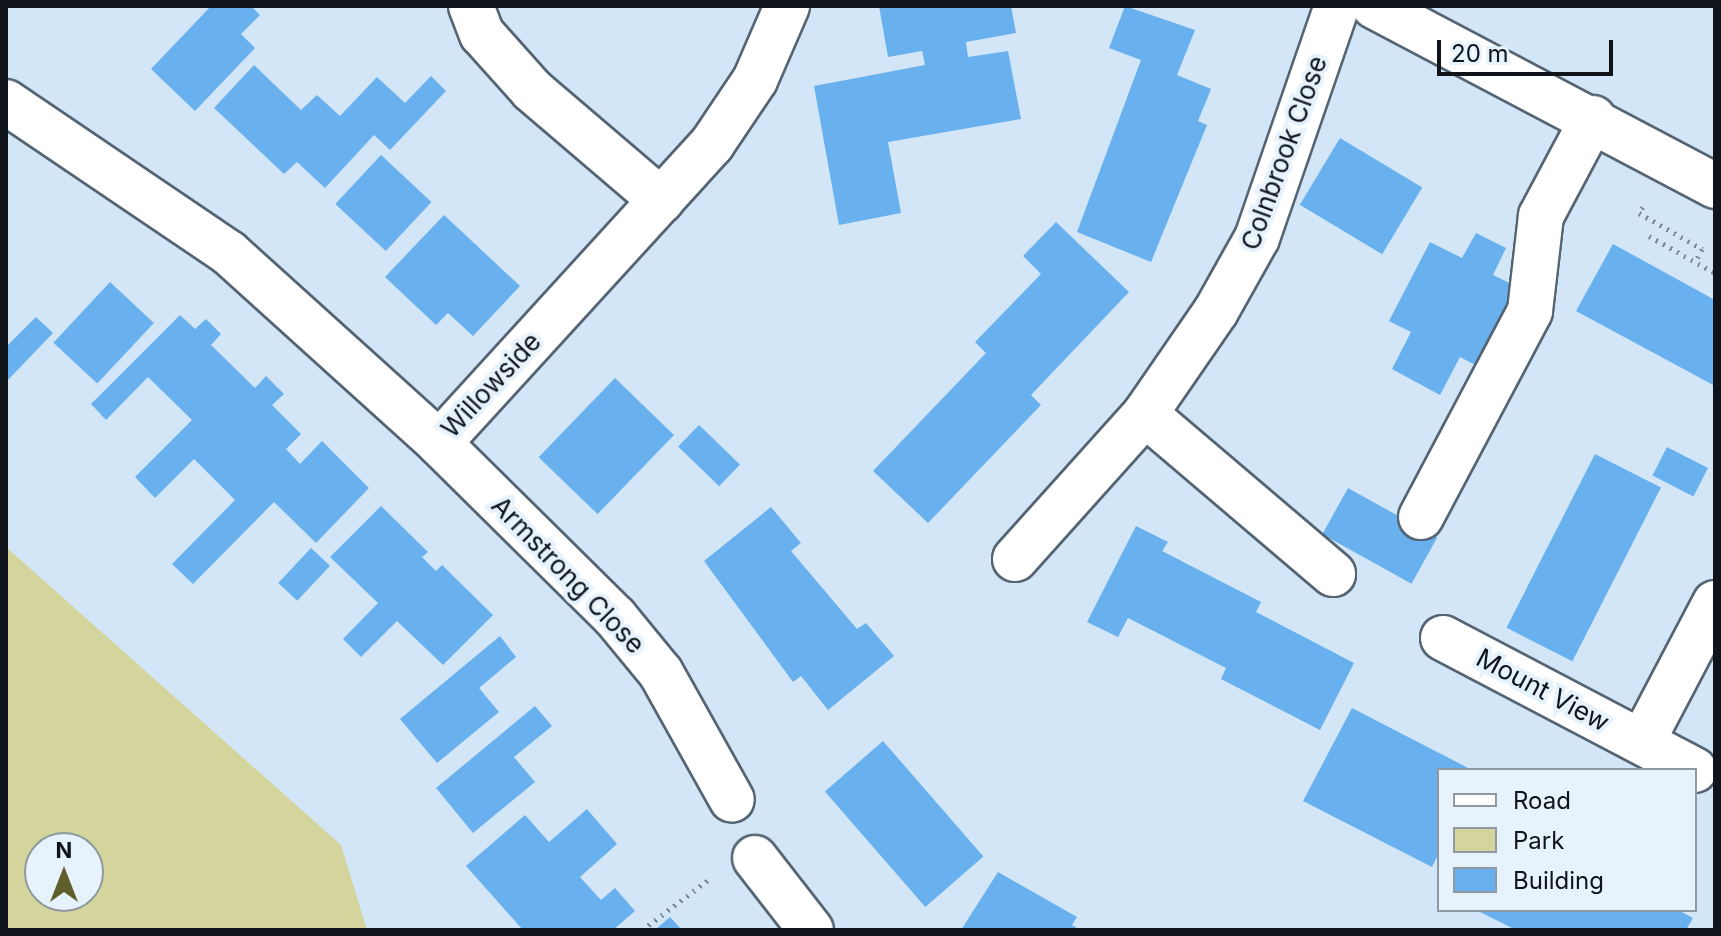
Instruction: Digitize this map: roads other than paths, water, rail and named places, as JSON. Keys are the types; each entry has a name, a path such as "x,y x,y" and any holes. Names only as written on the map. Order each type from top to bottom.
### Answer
{"street":[{"path":"471,6 482,34 532,90 661,200"},
{"name":"Willowside","path":"6,102 229,253 439,443 661,200 755,80 787,6"},
{"name":"Colnbrook Close","path":"1015,559 1145,414 1257,238 1337,6"},
{"path":"1374,6 1593,118 1715,186"},
{"path":"1421,517 1530,311 1541,216 1593,118"},
{"path":"1145,414 1333,574"},
{"name":"Armstrong Close","path":"439,443 643,651 732,800"},
{"name":"Mount View","path":"1642,742 1715,603"},
{"name":"Mount View","path":"1443,638 1690,768"},
{"name":"Mount View","path":"1697,772 1715,781"},
{"path":"755,858 811,930"}]}
